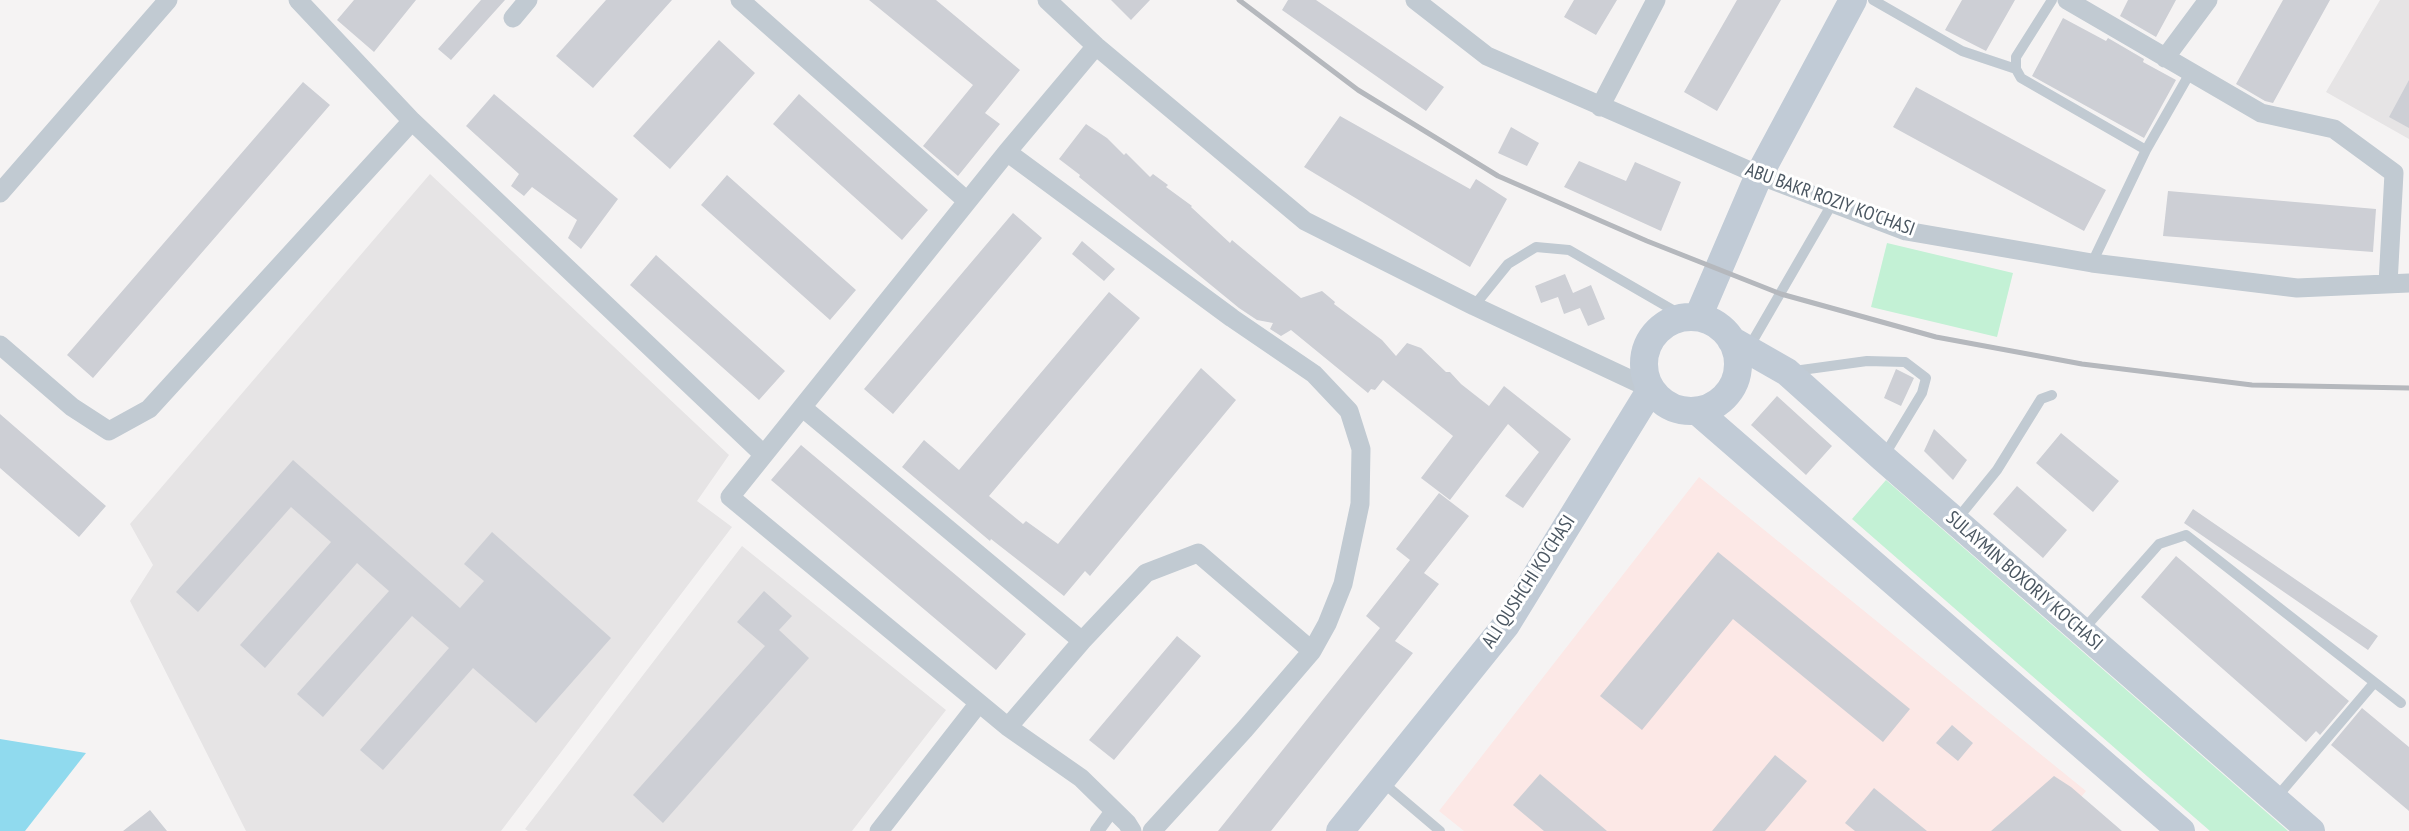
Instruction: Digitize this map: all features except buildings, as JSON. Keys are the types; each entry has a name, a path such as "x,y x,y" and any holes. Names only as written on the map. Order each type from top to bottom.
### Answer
{"main road":[{"path":"1691,317 1759,175 1853,0"},
{"path":"1691,317 1711,322 1739,345 1733,384 1724,397 1712,406 1697,411 1671,407 1659,399 1644,374 1648,343 1664,326 1691,317"},
{"name":"SULAYMIN BOXORIY KO'CHASI","path":"1739,345 1787,372 2311,831"},
{"path":"1729,438 1731,400 1740,388 1752,375 1787,372"},
{"name":"ALI QUSHCHI KO'CHASI","path":"1340,831 1506,625 1651,389"},
{"path":"1697,411 2180,831"}],"street":[{"path":"0,193 168,0"},
{"path":"298,0 412,121 763,454"},
{"path":"513,18 528,0"},
{"path":"740,0 967,201"},
{"path":"1047,0 1096,46 1305,221 1474,306 1651,389"},
{"name":"ABU BAKR ROZIY KO'CHASI","path":"1415,0 1487,56 1759,175 1906,231 2092,263 2297,288 2409,283"},
{"path":"1601,107 1656,0"},
{"path":"2067,0 2261,113 2334,129 2394,173 2388,284"},
{"path":"2165,58 2207,0"},
{"path":"1096,46 967,201 730,497 1008,727 1081,778 1132,831"},
{"path":"0,345 72,407 109,431 139,415 149,409 412,121"},
{"path":"1007,152 1232,318 1314,374 1349,411 1361,449 1360,505 1343,584 1327,624 1312,651 1152,831"},
{"path":"803,408 1082,640"},
{"path":"1008,727 1082,640 1146,573 1198,553 1312,651"},
{"path":"879,831 979,703"},
{"path":"1097,831 1113,809"}],"lane":[{"path":"1873,0 1962,51 2016,69"},
{"path":"2052,0 2016,57 2016,69 2021,78 2146,150"},
{"path":"2092,263 2146,150 2190,73"},
{"path":"1739,345 1832,204"},
{"path":"1474,306 1508,264 1536,247 1569,250 1691,317"},
{"path":"1787,372 1867,361 1905,362 1926,378 1922,393 1883,458"},
{"path":"1955,521 1997,470 2041,399 2052,396"},
{"path":"2082,631 2159,544 2186,536 2401,703"},
{"path":"2275,799 2374,683"},
{"path":"1381,780 1440,831"}],"shaded area":[{"path":"2380,0 2409,0 2409,139 2326,92"},
{"path":"430,174 729,455 697,501 732,527 501,831 246,831 130,601 153,565 130,524"},
{"path":"1699,477 2086,791 2053,831 1464,831 1439,811"},
{"path":"742,546 946,710 852,831 525,829"}],"green space":[{"path":"1887,243 2013,273 1997,337 1871,307"},
{"path":"1886,480 2288,831 2210,831 1852,519"}],"water":[{"path":"0,739 86,753 25,831 0,831"}],"railway":[{"path":"1239,0 1358,90 1498,176 1647,241 1781,294 1936,337 2082,364 2252,385 2409,388"}]}
